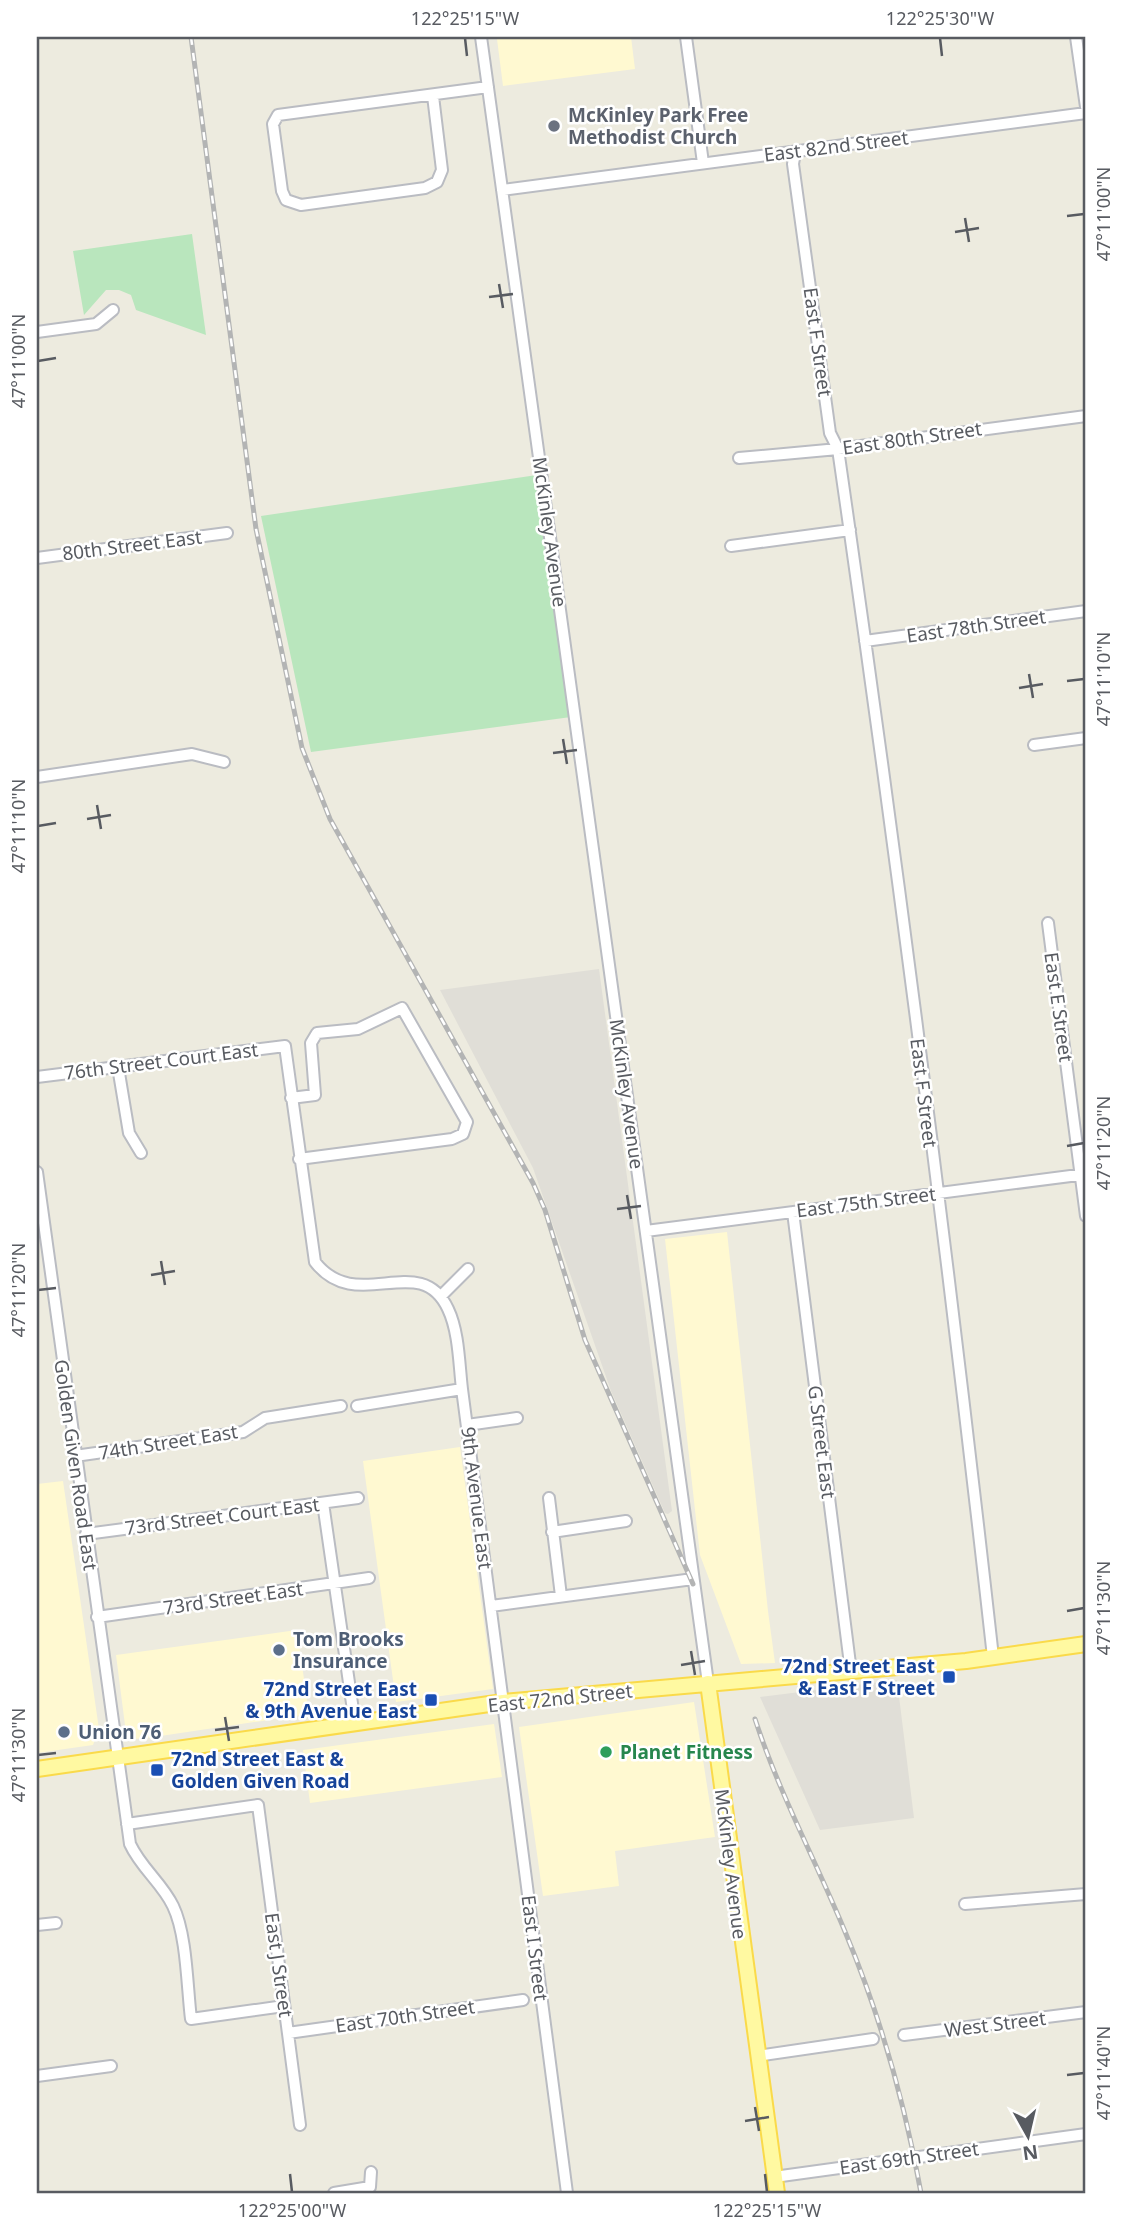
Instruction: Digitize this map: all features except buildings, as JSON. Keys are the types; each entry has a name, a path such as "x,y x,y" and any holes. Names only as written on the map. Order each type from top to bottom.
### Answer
{"main road":[{"name":"East 72nd Street","path":"37,1769 503,1702 851,1672 1086,1644"},
{"name":"McKinley Avenue","path":"708,1683 776,2193"}],"street":[{"name":"McKinley Avenue","path":"481,37 708,1683"},
{"path":"685,37 703,163"},
{"path":"1076,37 1086,107"},
{"path":"433,96 442,170 437,182 411,190 300,205 290,202 282,191 273,130 275,118 287,113 488,87"},
{"name":"East 82nd Street","path":"502,190 1086,113"},
{"name":"East F Street","path":"795,152 793,164 830,433 838,449 865,641 937,1193 993,1657"},
{"path":"37,332 96,324 113,310"},
{"name":"East 80th Street","path":"738,457 838,449 1086,416"},
{"path":"731,546 850,530"},
{"name":"80th Street East","path":"37,558 227,533"},
{"name":"East 78th Street","path":"865,641 1086,611"},
{"path":"1034,746 1086,738"},
{"path":"37,777 192,754 225,762"},
{"name":"East E Street","path":"1048,923 1084,1174 1086,1216"},
{"path":"299,1159 443,1141 458,1137 466,1131 467,1122 459,1104 402,1008 358,1029 317,1033 311,1043 315,1095 291,1098 299,1159 312,1251 315,1262 327,1275 337,1282 356,1287 412,1281 423,1284 441,1296 468,1269"},
{"name":"76th Street Court East","path":"37,1077 285,1046 291,1098"},
{"path":"118,1067 128,1133 141,1153"},
{"name":"Golden Given Road East","path":"37,1172 117,1757 127,1824 135,1855 168,1898 177,1915 191,2019 284,2006"},
{"name":"East 75th Street","path":"646,1231 1084,1174"},
{"name":"G Street East","path":"793,1212 851,1672"},
{"name":"9th Avenue East","path":"441,1296 452,1321 463,1389 503,1702"},
{"path":"356,1406 463,1389"},
{"name":"74th Street East","path":"75,1456 243,1432 265,1418 341,1406"},
{"path":"467,1425 517,1418"},
{"name":"73rd Street Court East","path":"86,1534 358,1498"},
{"path":"549,1498 561,1596"},
{"path":"323,1503 355,1724"},
{"path":"552,1532 626,1521"},
{"name":"73rd Street East","path":"97,1617 369,1578"},
{"path":"491,1606 693,1579"},
{"name":"East I Street","path":"503,1702 567,2193"},
{"name":"East J Street","path":"127,1824 258,1805 300,2125"},
{"path":"965,1904 1003,1899 1048,1900 1086,1894"},
{"path":"37,1926 56,1923"},
{"name":"East 70th Street","path":"288,2033 523,2000"},
{"name":"West Street","path":"904,2035 1086,2012"},
{"path":"757,2056 873,2039"},
{"path":"37,2076 111,2066"},
{"name":"East 69th Street","path":"774,2177 1086,2134"},
{"path":"334,2193 370,2187 371,2172"}],"shaded area":[{"path":"631,37 635,69 503,86 497,39"},
{"path":"599,969 672,1511 668,1514 665,1513 611,1391 533,1168 440,990"},
{"path":"727,1232 775,1663 741,1664 700,1555 665,1239"},
{"path":"460,1447 493,1689 396,1702 363,1461"},
{"path":"63,1481 99,1729 93,1745 37,1753 37,1484"},
{"path":"297,1630 309,1714 147,1738 134,1739 126,1733 116,1655"},
{"path":"897,1680 914,1818 820,1830 760,1697"},
{"path":"694,1702 715,1837 615,1851 619,1886 543,1896 519,1727"},
{"path":"494,1724 502,1777 310,1803 303,1750"}],"green space":[{"path":"192,234 206,335 136,310 131,295 119,290 106,290 84,315 73,251"},
{"path":"537,475 571,717 311,752 261,516"}],"railway":[{"path":"191,37 256,529 302,748 330,819 533,1183 545,1210 585,1340 693,1584"},
{"path":"755,1719 775,1774 834,1907 870,1997 899,2094 921,2193"}],"place":[{"name":"McKinley Park Free Methodist Church","path":"554,126"},
{"name":"Tom Brooks Insurance","path":"279,1650"},
{"name":"72nd Street East & East F Street","path":"949,1677"},
{"name":"72nd Street East & 9th Avenue East","path":"431,1700"},
{"name":"Union 76","path":"64,1732"},
{"name":"Planet Fitness","path":"606,1752"},
{"name":"72nd Street East & Golden Given Road","path":"157,1770"}]}
